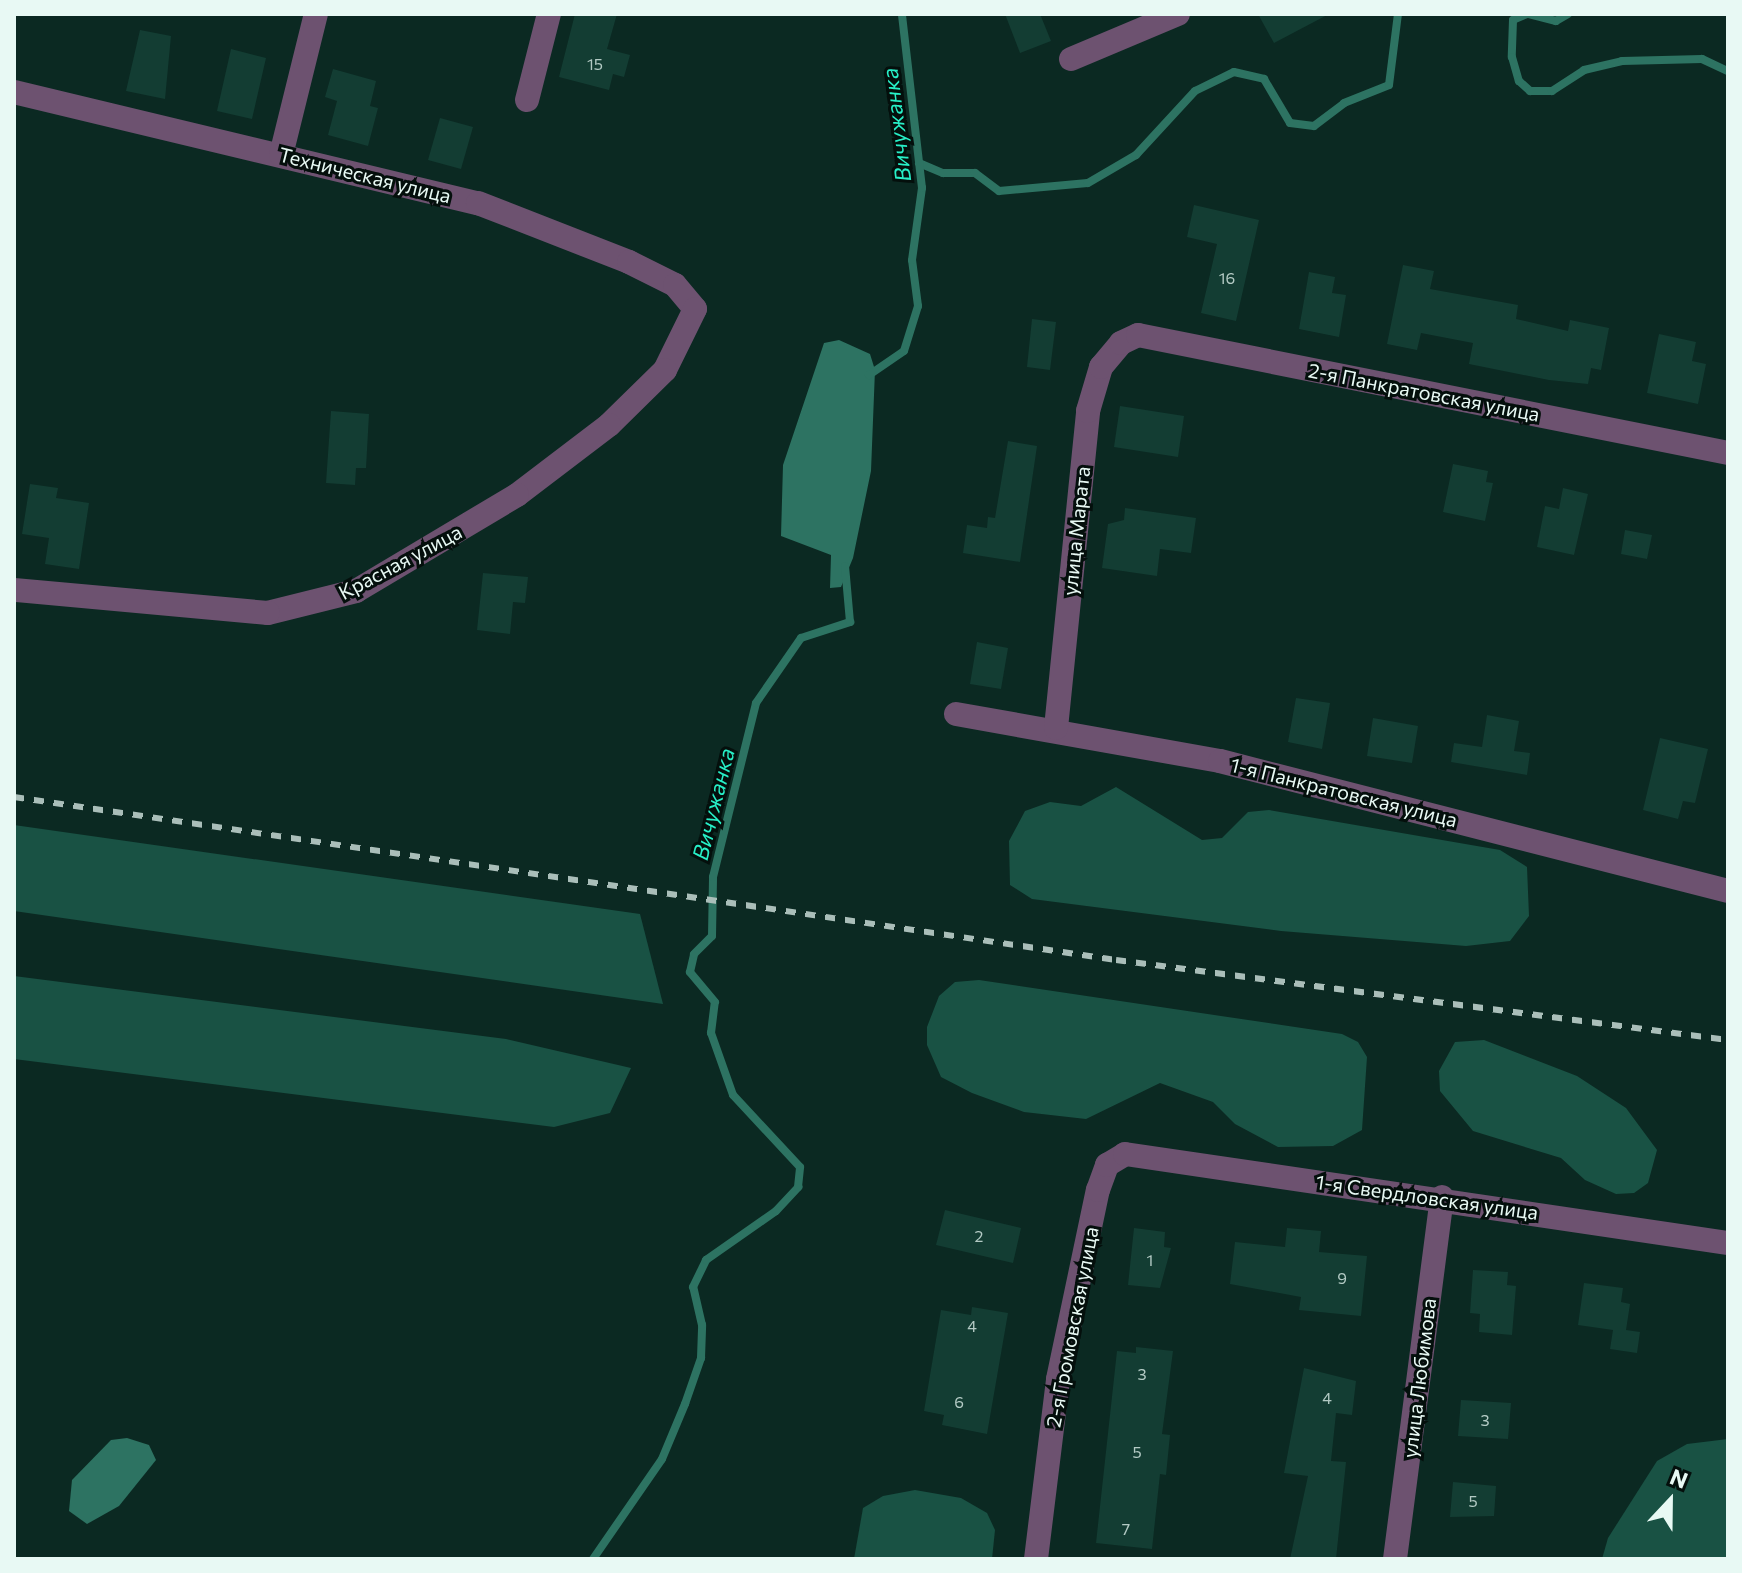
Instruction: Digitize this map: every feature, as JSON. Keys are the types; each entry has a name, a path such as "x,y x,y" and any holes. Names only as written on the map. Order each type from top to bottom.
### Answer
{"street":[{"path":"281,155 316,14"},
{"path":"527,100 549,14"},
{"path":"1071,59 1178,14"},
{"name":"Техническая улица","path":"14,92 281,155 499,211 675,285 695,309"},
{"name":"Красная улица","path":"14,590 268,613 356,591 517,495 609,425 665,370 695,309"},
{"name":"2-я Панкратовская улица","path":"1121,343 1138,335 1728,453"},
{"name":"улица Марата","path":"1056,728 1088,411 1101,367 1121,343"},
{"name":"1-я Панкратовская улица","path":"956,714 1056,728 1220,761 1728,891"},
{"name":"1-я Свердловская улица","path":"1125,1154 1442,1197 1728,1243"},
{"name":"2-я Громовская улица","path":"1036,1559 1058,1379 1095,1205 1107,1165 1125,1154"},
{"name":"улица Любимова","path":"1395,1559 1442,1197"}],"shaded area":[{"path":"839,340 870,354 875,370 871,471 853,558 841,587 830,588 831,555 781,536 783,465 824,343"},
{"path":"1116,787 1202,840 1222,838 1248,812 1269,810 1500,850 1527,867 1529,916 1510,941 1466,946 1281,931 1032,899 1010,885 1009,841 1025,811 1050,802 1081,806"},
{"path":"14,825 640,914 663,1004 14,911"},
{"path":"14,976 506,1039 631,1068 610,1113 554,1127 14,1059"},
{"path":"979,980 1342,1034 1358,1042 1367,1057 1362,1130 1333,1146 1278,1147 1235,1124 1213,1102 1160,1083 1086,1119 1024,1112 972,1093 941,1077 927,1045 927,1027 939,996 955,982"},
{"path":"1484,1040 1577,1076 1626,1108 1657,1150 1648,1183 1634,1193 1616,1194 1585,1180 1561,1158 1473,1131 1440,1091 1439,1071 1455,1042"},
{"path":"127,1438 149,1445 156,1460 119,1506 87,1524 69,1511 72,1480 111,1440"},
{"path":"1728,1439 1728,1559 1602,1559 1608,1538 1657,1461 1687,1444"},
{"path":"915,1490 961,1498 987,1513 995,1530 992,1559 854,1559 863,1508 883,1496"}],"building":[{"path":"575,14 617,14 607,49 630,55 624,77 613,74 609,90 559,77"},
{"path":"1005,14 1040,14 1051,41 1020,53"},
{"path":"1258,14 1329,14 1274,43"},
{"path":"140,30 171,36 165,99 126,91"},
{"path":"231,49 266,58 252,119 217,111"},
{"path":"333,69 376,81 370,106 378,108 368,146 328,135 337,101 325,97"},
{"path":"440,118 473,127 461,169 428,160"},
{"path":"1194,205 1259,220 1236,321 1201,313 1217,244 1187,237"},
{"path":"1403,265 1434,271 1430,289 1518,305 1516,319 1568,331 1570,320 1609,328 1601,370 1591,368 1588,384 1549,380 1469,364 1473,343 1421,333 1417,350 1387,344"},
{"path":"1309,272 1335,277 1332,293 1346,295 1339,337 1299,329"},
{"path":"1032,319 1056,322 1050,370 1027,367"},
{"path":"1659,334 1696,342 1692,361 1706,364 1698,404 1647,393"},
{"path":"1120,406 1184,416 1178,457 1114,447"},
{"path":"331,411 369,414 366,468 356,468 355,485 326,483"},
{"path":"1008,441 1037,446 1020,562 963,553 967,525 987,528 988,517 995,518"},
{"path":"1453,464 1488,471 1486,482 1493,483 1485,521 1443,512"},
{"path":"30,484 58,488 56,498 89,503 79,569 45,564 49,538 22,534"},
{"path":"1563,488 1588,494 1574,555 1537,547 1545,506 1559,509"},
{"path":"1125,508 1196,518 1191,553 1160,549 1157,576 1102,568 1108,524 1124,520"},
{"path":"1625,530 1652,535 1647,559 1621,554"},
{"path":"483,573 528,577 525,603 513,602 510,634 477,630"},
{"path":"977,642 1008,648 1001,689 970,684"},
{"path":"1296,698 1330,703 1322,749 1288,742"},
{"path":"1487,715 1519,721 1514,751 1530,753 1527,775 1451,762 1454,743 1482,747"},
{"path":"1373,718 1418,726 1412,763 1367,756"},
{"path":"1660,738 1708,749 1695,803 1683,801 1678,819 1643,810"},
{"path":"945,1210 1021,1228 1013,1263 936,1245"},
{"path":"1134,1228 1165,1232 1164,1247 1171,1248 1160,1288 1128,1285"},
{"path":"1287,1228 1321,1231 1319,1252 1367,1256 1361,1316 1299,1310 1301,1297 1230,1284 1235,1242 1285,1247"},
{"path":"1473,1270 1508,1272 1507,1285 1516,1286 1512,1335 1479,1332 1480,1314 1470,1313"},
{"path":"1584,1283 1623,1288 1621,1302 1630,1304 1626,1330 1640,1332 1637,1353 1610,1349 1613,1330 1578,1325"},
{"path":"972,1307 1008,1313 987,1434 942,1425 944,1415 924,1411 941,1310 971,1315"},
{"path":"1136,1347 1173,1351 1162,1434 1170,1435 1166,1475 1160,1474 1152,1549 1096,1543 1117,1351 1136,1353"},
{"path":"1304,1368 1356,1381 1352,1415 1336,1413 1331,1461 1346,1462 1336,1559 1290,1559 1308,1476 1284,1473"},
{"path":"1461,1400 1511,1403 1508,1439 1458,1436"},
{"path":"1453,1482 1496,1486 1494,1516 1450,1517"}],"waterway":[{"name":"Вичужанка","path":"869,375 904,351 918,306 912,260 922,188 902,14"},
{"path":"919,163 943,173 975,173 999,191 1088,183 1136,155 1195,91 1234,72 1264,79 1290,123 1314,126 1344,103 1389,85 1398,14"},
{"path":"1568,14 1556,21 1527,14 1513,20 1512,57 1519,81 1530,91 1552,91 1584,70 1622,61 1702,59 1728,71"},
{"name":"Вичужанка","path":"593,1559 662,1459 685,1404 701,1358 702,1325 693,1287 706,1260 776,1211 798,1187 800,1167 733,1095 711,1033 715,1002 690,972 694,954 712,936 713,877 756,703 801,638 850,622 845,566"}],"railway":[{"path":"14,797 1116,960 1728,1040"}]}
